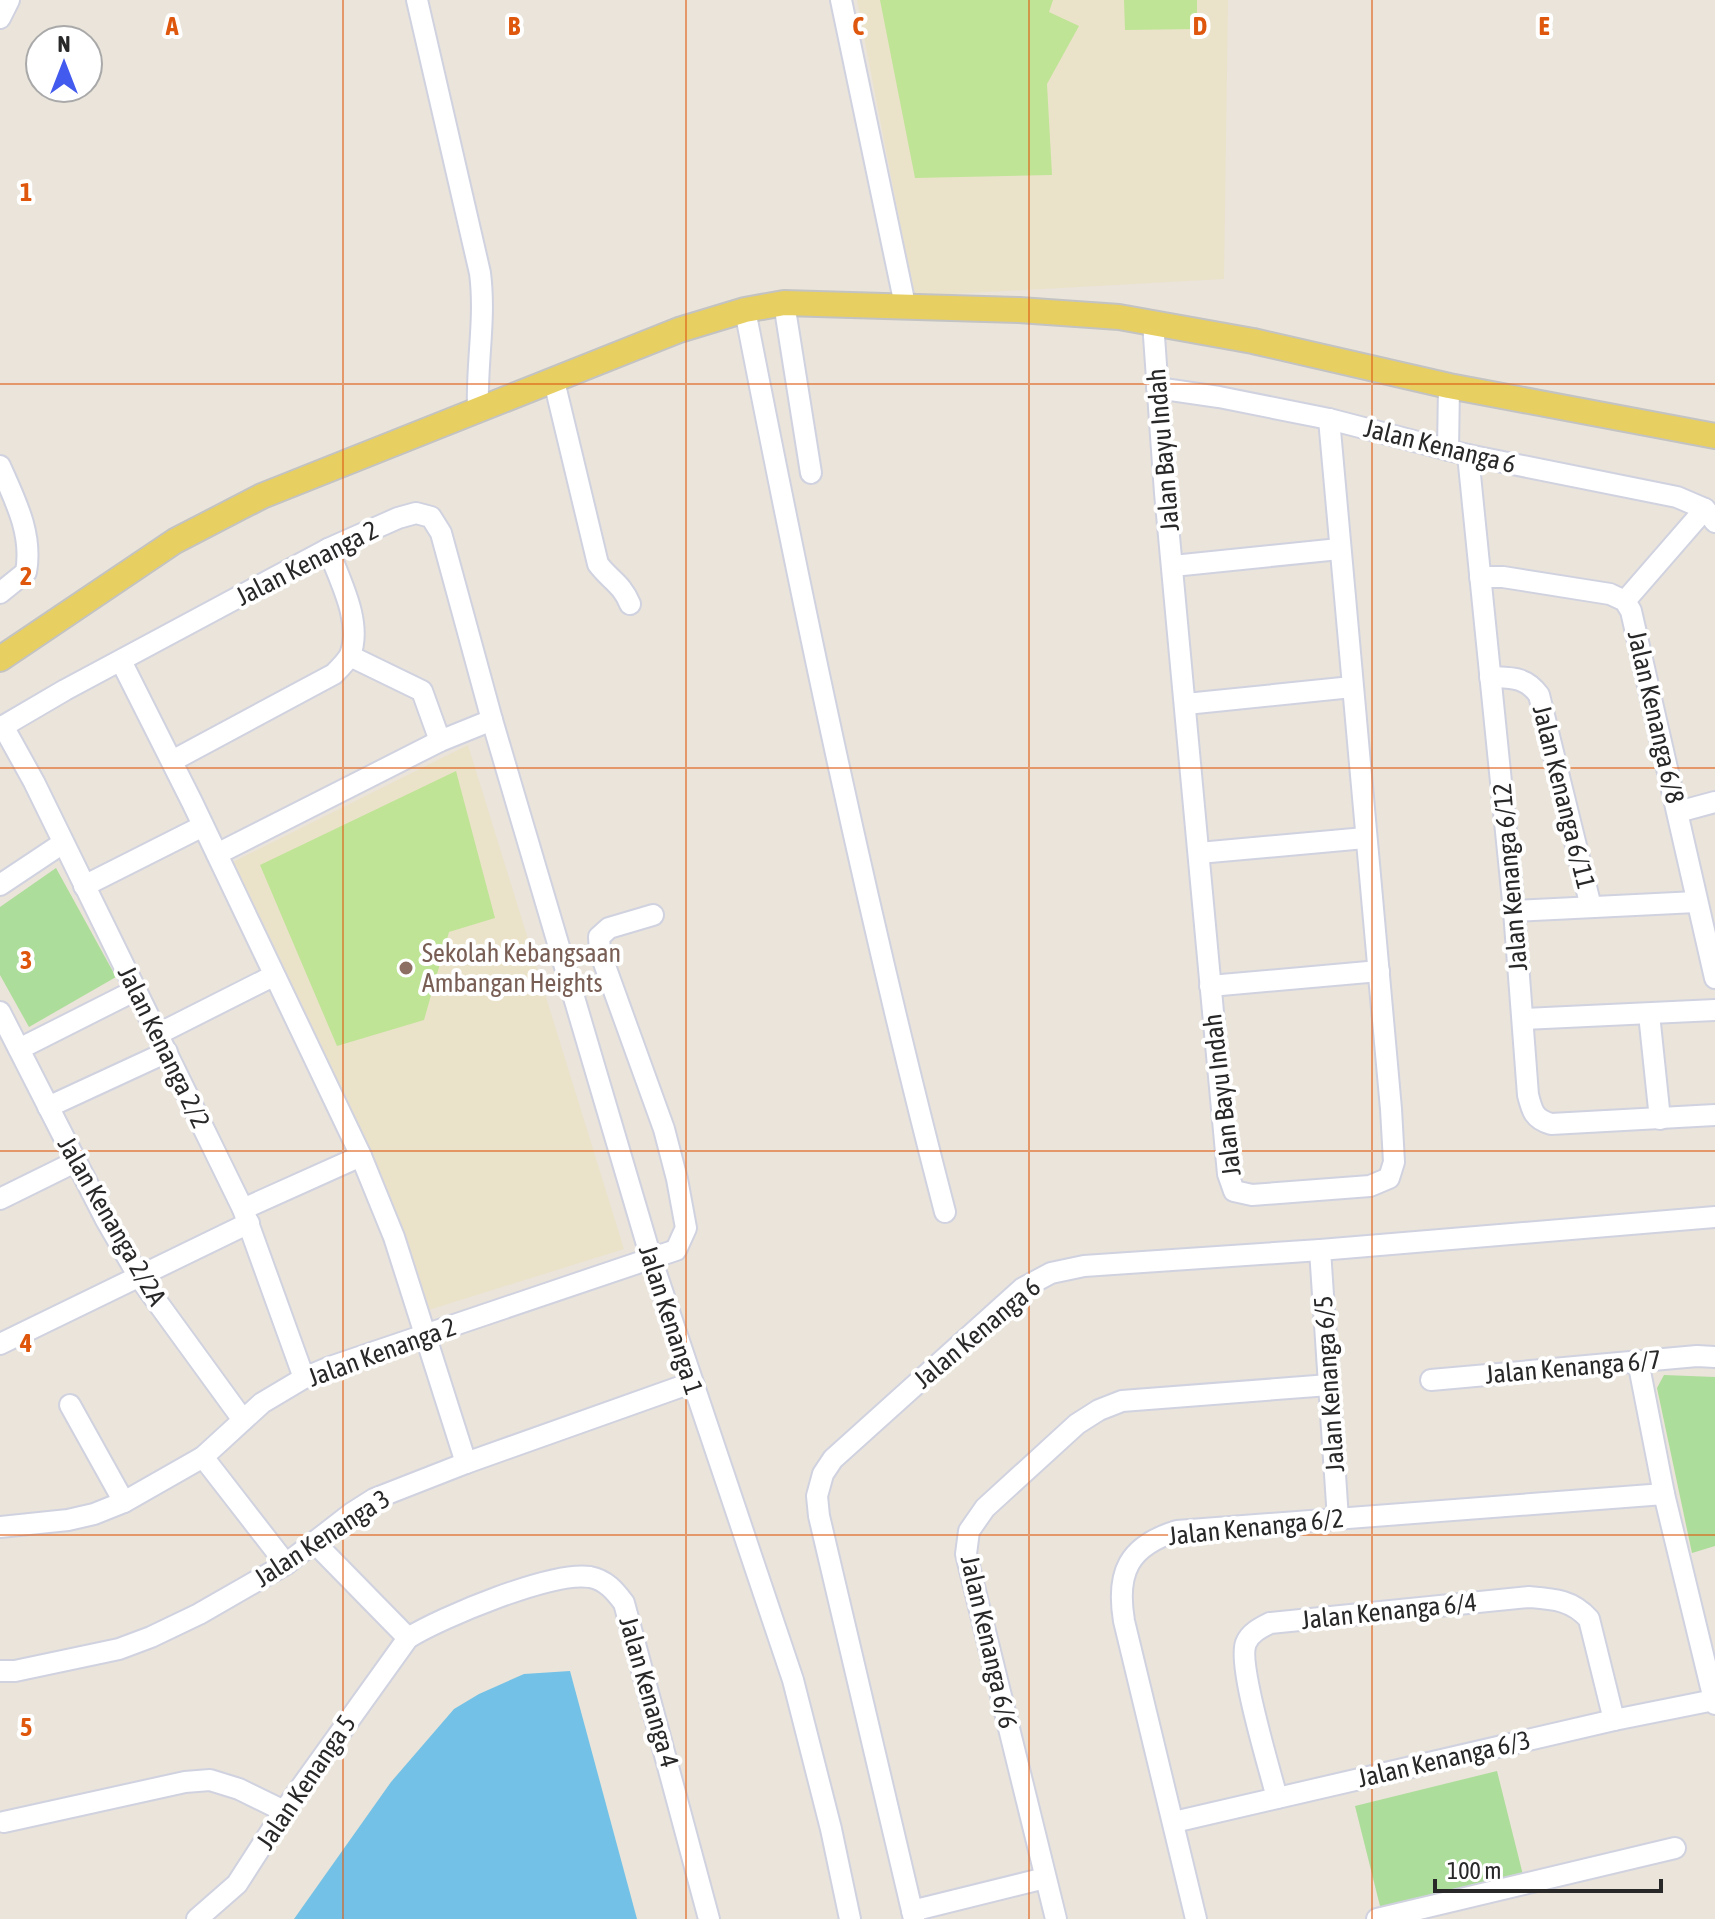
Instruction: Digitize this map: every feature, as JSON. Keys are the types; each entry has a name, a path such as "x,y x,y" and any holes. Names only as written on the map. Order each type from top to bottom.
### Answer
{"main road":[{"path":"0,659 175,541 303,478 679,330 745,310 784,303 1064,312 1153,322 1253,341 1449,386 1715,436"}],"street":[{"path":"0,18 9,0"},
{"path":"417,0 480,273 484,318 478,372 478,411"},
{"path":"841,0 905,305"},
{"path":"784,303 811,473"},
{"path":"745,310 840,777 945,1212"},
{"name":"Jalan Bayu Indah","path":"1153,322 1228,1174 1234,1191 1252,1195 1370,1186 1389,1178 1394,1162 1329,419"},
{"path":"554,381 598,564 623,587 630,604"},
{"name":"Jalan Kenanga 6/12","path":"1449,386 1480,577 1532,1113 1540,1121 1551,1124 1715,1115"},
{"name":"Jalan Kenanga 6","path":"1157,388 1329,419 1458,453 1677,497 1710,516"},
{"path":"0,466 28,537 29,555 26,572 0,593"},
{"name":"Jalan Kenanga 2","path":"2,727 328,549 416,513 431,517 441,533 492,720"},
{"path":"1625,601 1710,516"},
{"path":"172,761 334,674 350,656 353,631 349,606 328,549"},
{"path":"1173,566 1339,549"},
{"name":"Jalan Kenanga 6/8","path":"1480,577 1503,577 1610,594 1625,601 1631,611 1715,978"},
{"path":"350,656 422,691 440,741"},
{"path":"121,661 361,1156 394,1237 466,1463"},
{"name":"Jalan Kenanga 6/11","path":"1490,677 1514,678 1530,683 1539,695 1591,907"},
{"path":"1186,704 1352,687"},
{"path":"217,854 440,741 492,720"},
{"name":"Jalan Kenanga 1","path":"492,720 651,1258 793,1680 850,1919"},
{"name":"Jalan Kenanga 2/2","path":"2,727 63,843 246,1216 304,1378"},
{"path":"1678,812 1715,802"},
{"path":"84,886 203,826"},
{"path":"1199,853 1365,838"},
{"path":"0,885 63,843"},
{"path":"1514,911 1696,902"},
{"name":"Jalan Kenanga 2","path":"0,1527 68,1520 124,1502 203,1457 262,1403 304,1378 676,1250 686,1228 664,1129 600,952 599,937 609,928 653,915"},
{"path":"1210,986 1379,971"},
{"path":"48,1107 273,976"},
{"path":"19,1049 136,990"},
{"path":"1523,1019 1715,1010"},
{"name":"Jalan Kenanga 2/2A","path":"0,1012 75,1162 139,1277 243,1420"},
{"path":"1649,1014 1660,1119"},
{"path":"0,1344 139,1277 361,1156"},
{"path":"0,1199 75,1162"},
{"name":"Jalan Kenanga 6","path":"913,1915 819,1516 817,1496 823,1474 849,1443 1023,1288 1051,1273 1084,1266 1715,1217"},
{"name":"Jalan Kenanga 6/5","path":"1320,1250 1338,1519"},
{"name":"Jalan Kenanga 6/7","path":"1431,1380 1715,1357"},
{"path":"1638,1361 1664,1494 1714,1702"},
{"name":"Jalan Kenanga 3","path":"0,1671 15,1671 119,1649 140,1641 199,1614 286,1564 374,1499 691,1383"},
{"name":"Jalan Kenanga 6/6","path":"1056,1919 966,1554 969,1531 985,1508 1077,1424 1099,1410 1122,1401 1329,1385"},
{"path":"70,1405 124,1502"},
{"path":"203,1457 286,1564"},
{"name":"Jalan Kenanga 6/2","path":"1196,1919 1120,1598 1122,1581 1132,1556 1154,1538 1177,1531 1664,1494"},
{"path":"314,1542 408,1638"},
{"name":"Jalan Kenanga 4","path":"408,1638 430,1624 543,1582 573,1576 593,1577 612,1586 624,1603 709,1919"},
{"name":"Jalan Kenanga 6/4","path":"1277,1798 1247,1677 1244,1653 1246,1642 1255,1631 1270,1623 1529,1597 1560,1599 1579,1607 1589,1619 1614,1720"},
{"name":"Jalan Kenanga 5","path":"197,1919 237,1884 284,1811 408,1638"},
{"name":"Jalan Kenanga 6/3","path":"1174,1822 1614,1720 1714,1702"},
{"path":"4,1822 185,1782 210,1780 239,1789 284,1811"},
{"path":"1377,1919 1449,1910 1675,1848"},
{"path":"913,1915 1045,1878"}],"shaded area":[{"path":"857,0 1228,0 1224,279 914,296"},
{"name":"Sekolah Kebangsaan Ambangan Heights","path":"468,745 624,1249 419,1313 227,865"}],"green space":[{"path":"880,0 1053,0 1049,12 1079,26 1047,84 1052,175 915,178"},
{"path":"1124,0 1197,0 1197,29 1125,30"},
{"path":"456,771 495,918 449,932 424,1020 337,1046 260,865"},
{"path":"56,868 116,977 29,1027 0,975 0,907"},
{"path":"1664,1375 1715,1377 1715,1546 1692,1553 1657,1388"},
{"path":"1497,1771 1524,1879 1382,1914 1355,1806"}],"water":[{"path":"570,1671 637,1919 294,1919 391,1782 454,1709 524,1674"}],"place":[{"name":"Sekolah Kebangsaan Ambangan Heights","path":"406,968"}]}
